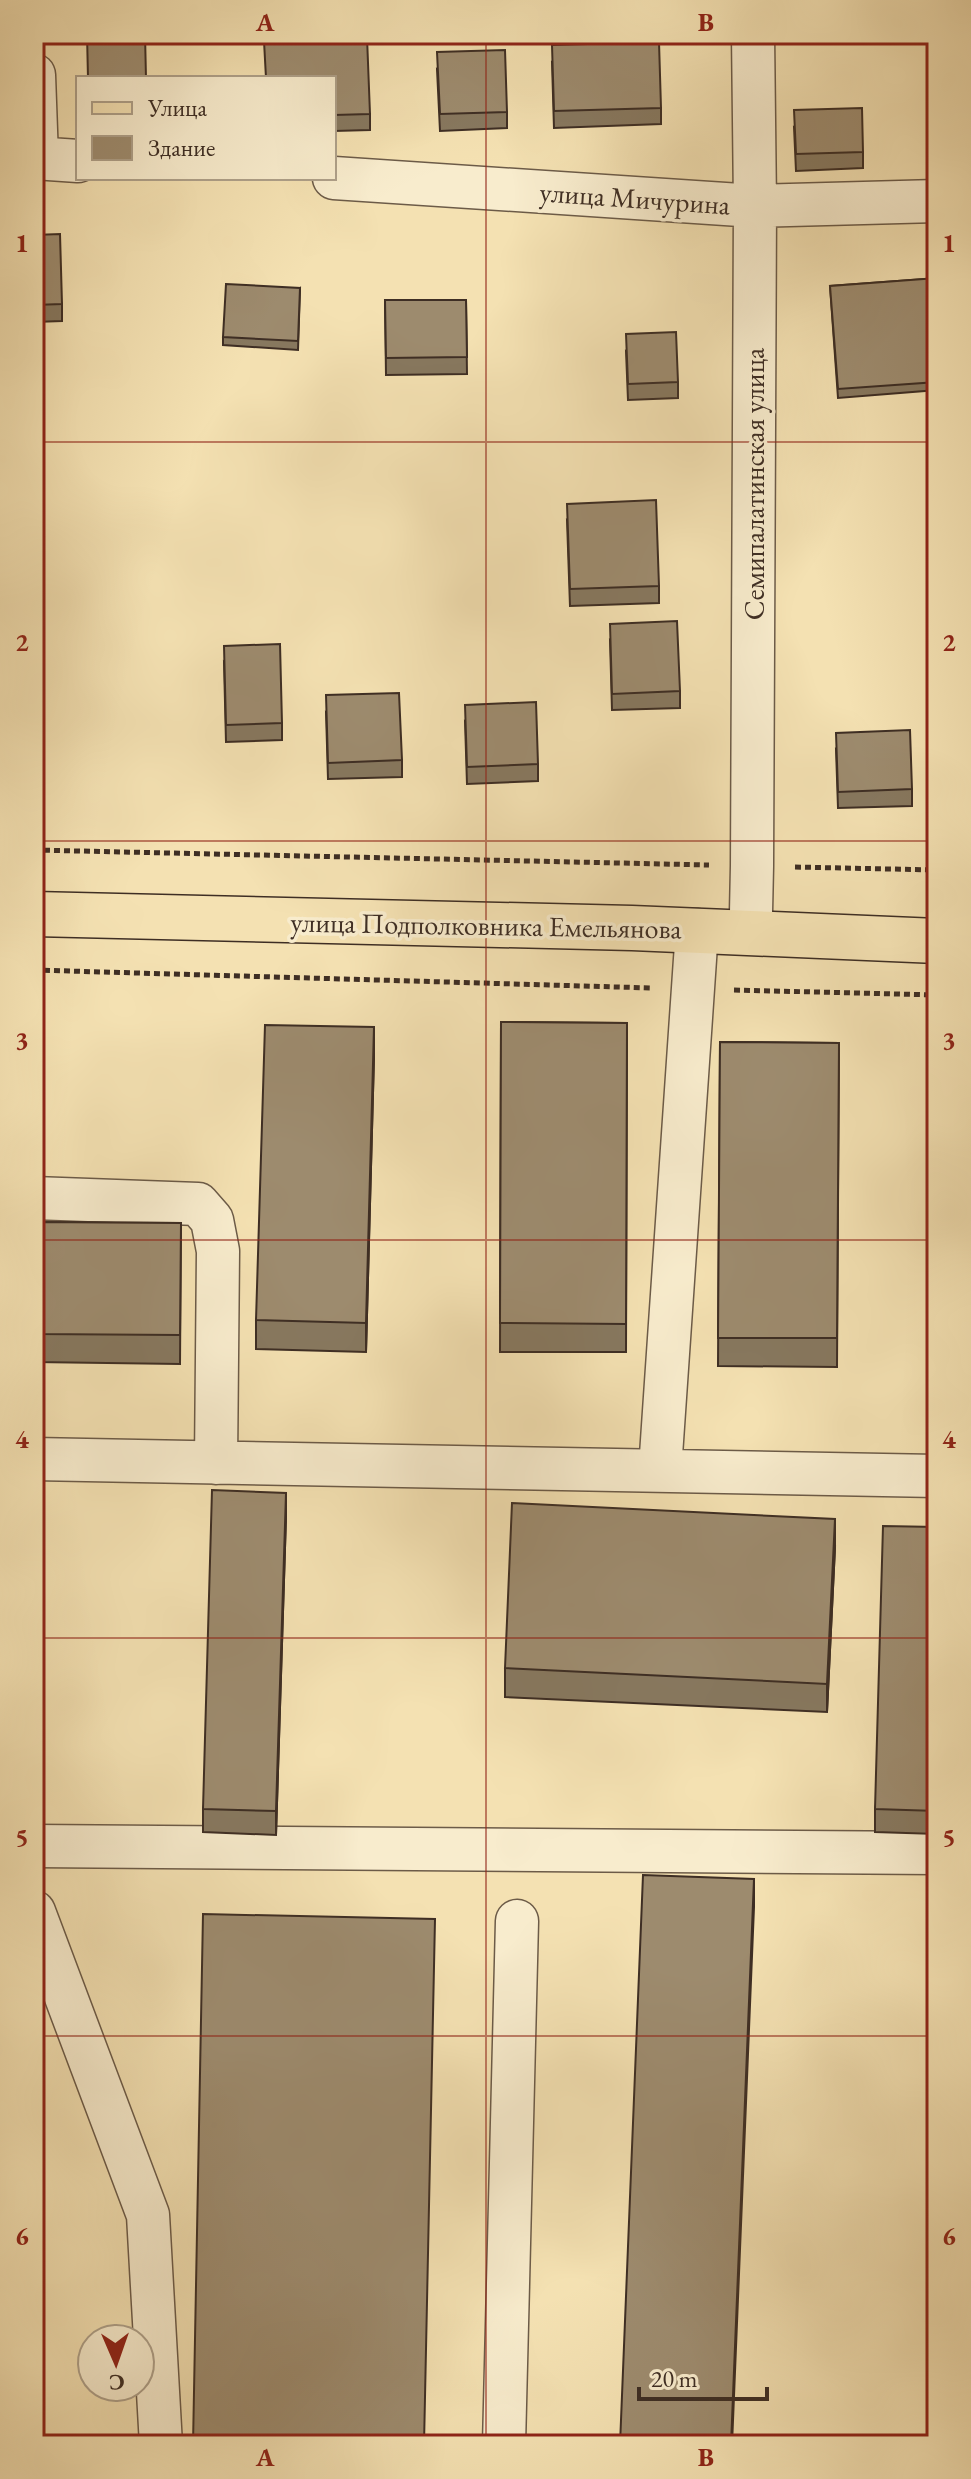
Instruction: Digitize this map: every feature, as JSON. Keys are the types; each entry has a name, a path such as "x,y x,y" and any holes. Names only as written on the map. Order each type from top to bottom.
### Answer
{"main road":[{"name":"улица Подполковника Емельянова","path":"34,914 697,930 937,941"}],"street":[{"name":"Семипалатинская улица","path":"748,933 752,866 753,34"},
{"path":"34,75 36,158 76,161"},
{"name":"улица Мичурина","path":"336,178 755,206 937,201"},
{"path":"660,1470 697,930"},
{"path":"34,1198 198,1204 212,1220 218,1251 216,1463"},
{"path":"34,1459 937,1476"},
{"path":"34,1846 937,1853"},
{"path":"34,1912 148,2215 161,2445"},
{"path":"504,2445 517,1921"}],"path":[{"path":"34,850 937,870"},
{"path":"34,970 937,995"}],"building":[{"path":"87,34 145,34 146,76 88,76"},
{"path":"367,37 370,114 336,115 336,76 266,76 264,41"},
{"path":"659,42 661,108 554,111 552,45"},
{"path":"505,50 507,112 440,114 437,52"},
{"path":"862,108 863,152 796,154 794,110"},
{"path":"60,234 62,304 34,305 34,235"},
{"path":"937,278 937,382 838,389 830,286"},
{"path":"226,284 300,288 298,341 223,337"},
{"path":"385,300 466,300 467,357 386,358"},
{"path":"676,332 678,382 628,384 626,334"},
{"path":"656,500 659,586 570,589 567,504"},
{"path":"677,621 680,691 612,694 610,624"},
{"path":"280,644 282,723 226,725 224,646"},
{"path":"399,693 402,760 328,763 326,695"},
{"path":"536,702 538,764 467,767 465,705"},
{"path":"910,730 912,789 838,792 836,733"},
{"path":"501,1022 627,1023 626,1324 500,1323"},
{"path":"265,1025 374,1027 366,1323 256,1320"},
{"path":"720,1042 839,1043 837,1338 718,1338"},
{"path":"34,1222 181,1223 180,1335 34,1334"},
{"path":"212,1490 286,1493 276,1811 203,1809"},
{"path":"512,1503 835,1519 827,1684 505,1668"},
{"path":"883,1526 937,1527 937,1811 875,1809"},
{"path":"643,1875 754,1879 731,2445 620,2445"},
{"path":"203,1914 435,1919 424,2445 193,2445"}]}
